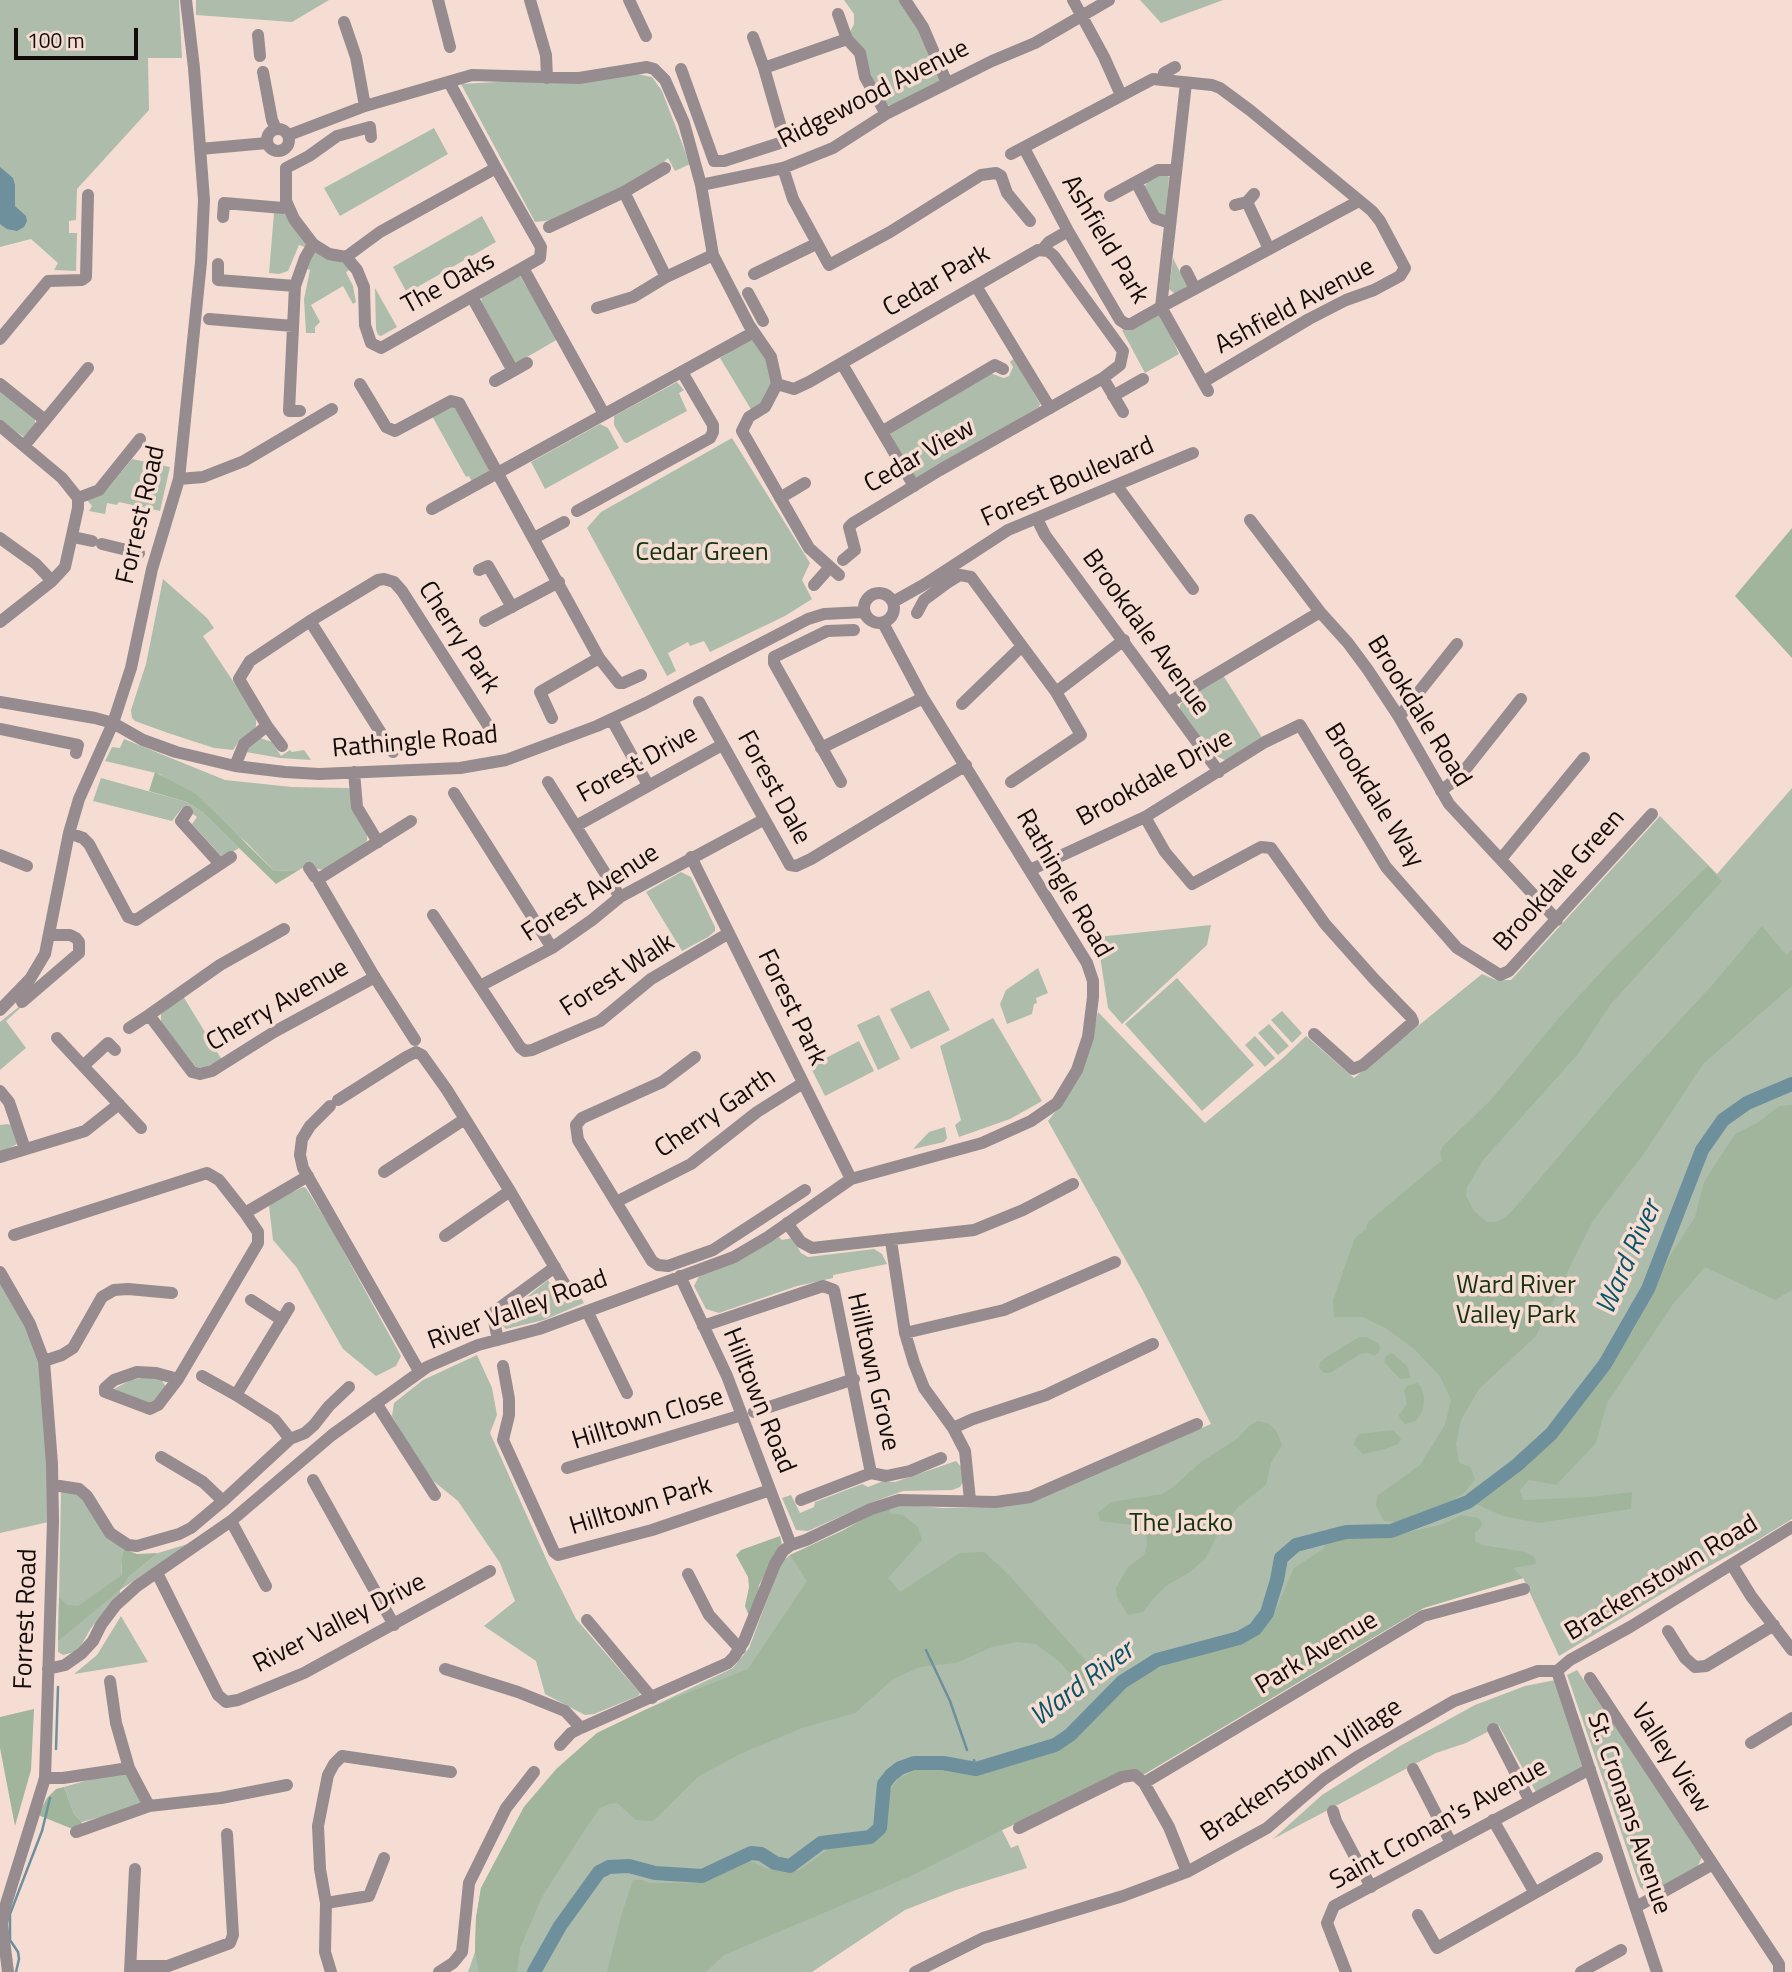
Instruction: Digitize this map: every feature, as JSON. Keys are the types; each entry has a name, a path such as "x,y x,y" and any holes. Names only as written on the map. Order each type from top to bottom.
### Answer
{"street":[{"name":"Forrest Road","path":"0,1010 37,970 45,954 69,833 79,799 113,723 131,668 152,569 179,480 204,231 201,149 186,0"},
{"path":"438,0 450,47"},
{"path":"530,0 547,55 547,78"},
{"path":"629,0 646,36"},
{"path":"905,0 923,27 947,83"},
{"path":"1073,0 1121,95"},
{"name":"Ridgewood Avenue","path":"701,185 783,168 832,148 886,114 1035,43 1109,0"},
{"path":"838,14 847,39 860,53 865,77 886,114"},
{"path":"344,22 356,57 365,106"},
{"path":"258,35 260,56"},
{"path":"681,69 714,161 724,161 783,142 764,68 752,37"},
{"path":"764,68 847,39"},
{"path":"289,135 365,106 472,75 579,78 647,67 654,69 665,80 684,123 701,185 713,255 754,332 771,357 776,384 765,407 749,417 743,431 809,548 834,571 814,585"},
{"name":"Ashfield Avenue","path":"1163,79 1164,74 1175,67"},
{"path":"263,72 276,129"},
{"name":"Ashfield Avenue","path":"1011,154 1153,79 1212,85 1220,88 1359,201 1380,221 1405,268 1404,272 1374,290 1346,300 1309,319 1205,387 1161,307"},
{"name":"The Oaks","path":"346,257 357,271 364,287 365,325 371,343 382,348 540,258 541,247 449,82"},
{"path":"1161,307 1186,83"},
{"path":"286,168 337,136 370,127 371,137"},
{"path":"276,129 284,130 289,135 289,144 282,151 271,149 267,143 268,134 276,129"},
{"path":"201,149 267,143"},
{"name":"Ashfield Park","path":"1024,148 1068,232 1120,320 1131,324 1161,307"},
{"path":"282,151 286,168 288,206 300,230 313,244 329,254 346,257 380,232 496,168"},
{"path":"549,227 624,192 665,168"},
{"path":"783,168 793,199 829,265 890,232 981,175 996,173 1001,176 1007,193 1030,221"},
{"path":"1110,195 1158,170 1175,170"},
{"path":"1136,182 1155,218 1170,223"},
{"path":"624,192 666,277"},
{"path":"0,339 48,281 82,280 86,277 88,195"},
{"path":"1245,200 1269,248"},
{"path":"1161,307 1359,201"},
{"path":"223,217 224,203 283,208 288,206"},
{"name":"Cedar Park","path":"776,384 794,388 842,364 1042,250 1049,242 1068,232"},
{"path":"300,411 289,411 295,286 313,244"},
{"path":"753,274 816,244"},
{"path":"1042,250 1054,256 1123,351 1120,365 1103,378 1123,412"},
{"path":"597,308 633,297 666,277 713,255"},
{"path":"218,264 218,280 295,286"},
{"path":"523,268 604,414"},
{"path":"1186,271 1195,289"},
{"path":"976,286 1050,408"},
{"path":"748,293 763,321"},
{"path":"472,297 513,371"},
{"path":"744,314 755,307"},
{"path":"209,319 293,326"},
{"path":"433,509 754,332"},
{"path":"495,381 527,363"},
{"path":"842,364 914,486"},
{"name":"Cedar View","path":"883,431 995,365 1003,369"},
{"path":"24,446 88,368"},
{"path":"577,511 710,438 713,425 681,372"},
{"name":"Cedar View","path":"843,560 855,550 849,527 914,486 1103,378"},
{"path":"1113,396 1143,379"},
{"path":"0,384 45,420"},
{"path":"361,392 386,426 395,431 451,401 456,401 599,658 619,683 641,675"},
{"path":"179,480 203,477 244,461 332,409"},
{"path":"0,426 62,478 78,498 73,537 65,567 52,581 0,622"},
{"path":"78,498 99,490 134,453 140,439"},
{"name":"Forest Boulevard","path":"893,602 1008,530 1193,453"},
{"path":"780,498 805,483"},
{"path":"1117,486 1194,589"},
{"name":"Brookdale Avenue","path":"1037,519 1045,535 1219,772"},
{"name":"Brookdale Road","path":"1250,520 1320,612 1348,643 1399,717 1441,791 1463,822 1557,920"},
{"path":"534,538 564,522"},
{"path":"73,537 139,553"},
{"path":"0,538 36,564 52,581"},
{"path":"479,570 488,566 512,607"},
{"path":"917,613 924,600 947,583 960,575 971,577 1056,692 1081,735 1011,782"},
{"name":"Cherry Park","path":"282,746 239,679 250,661 310,621 384,579 394,582 491,730"},
{"path":"485,621 559,582"},
{"path":"876,593 886,594 893,602 891,617 883,623 869,620 864,612 865,602 876,593"},
{"name":"Rathingle Road","path":"0,702 95,718 113,723 143,740 176,752 236,766 285,772 354,772 433,770 487,765 537,750 612,720 808,619 824,614 864,612"},
{"path":"1168,703 1320,612"},
{"path":"310,621 393,752"},
{"name":"Rathingle Road","path":"788,1223 851,1179 956,1151 1001,1135 1047,1112 1077,1070 1091,1021 1093,981 1087,963 923,698 883,623"},
{"path":"841,782 774,663 774,657 827,631 854,630"},
{"path":"1056,692 1124,640"},
{"path":"1399,717 1457,645"},
{"path":"962,704 1021,647"},
{"path":"552,718 540,692 599,658"},
{"path":"821,748 923,698"},
{"path":"1441,791 1460,776 1521,699"},
{"name":"Forest Dale","path":"699,702 786,861 796,866 966,765"},
{"path":"612,720 648,785"},
{"name":"Brookdale Drive","path":"1030,870 1145,817 1265,742 1300,725"},
{"name":"Brookdale Way","path":"1300,725 1386,867 1457,948 1500,975"},
{"path":"236,766 244,744 267,726"},
{"path":"0,729 78,745 76,753"},
{"name":"Forest Drive","path":"576,826 722,745"},
{"path":"1501,859 1584,758"},
{"path":"354,772 357,807 378,842"},
{"path":"548,782 620,897"},
{"path":"454,793 552,948"},
{"path":"69,833 83,838 89,844 128,918 136,920 225,861 181,821 187,812"},
{"name":"Brookdale Green","path":"1500,975 1509,971 1652,814"},
{"path":"1145,817 1165,852 1192,884 1261,847 1271,848 1325,924 1413,1022 1363,1065 1353,1069 1314,1034"},
{"name":"Forest Avenue","path":"480,986 552,948 620,897 763,820"},
{"path":"309,868 315,877 320,878 411,821"},
{"path":"0,855 27,866"},
{"name":"Forest Park","path":"691,857 851,1179"},
{"name":"Cherry Avenue","path":"320,878 320,886 415,1040"},
{"name":"Forest Walk","path":"433,915 521,1048 531,1050 600,1021 651,979 729,933"},
{"path":"129,1028 220,965 284,929"},
{"path":"22,1002 79,953 79,942 76,938 70,935 50,935"},
{"name":"Cherry Avenue","path":"149,1015 190,1070 202,1074 226,1063 274,1032 375,977"},
{"path":"57,1038 141,1128"},
{"path":"83,1066 108,1043 116,1051"},
{"path":"419,1371 301,1161 302,1141 310,1126 334,1103 416,1052 426,1061 465,1119 568,1290"},
{"path":"695,1058 655,1087 578,1121 575,1130 578,1140 648,1256 658,1265 668,1266 721,1246 805,1190"},
{"name":"Cherry Garth","path":"616,1202 691,1164 757,1112 803,1083"},
{"path":"0,1091 9,1102 6,1114 25,1149"},
{"path":"0,1157 85,1131 118,1104"},
{"path":"384,1172 465,1119"},
{"path":"14,1235 207,1173 219,1180 258,1231 258,1243 178,1378 158,1405 150,1409 105,1392 114,1380 137,1372 178,1378"},
{"path":"245,1213 308,1176"},
{"path":"788,1223 801,1242 812,1248 974,1230 1023,1210 1073,1184"},
{"path":"446,1236 510,1191"},
{"name":"River Valley Road","path":"48,1669 65,1665 82,1653 116,1605 137,1586 231,1521 332,1435 419,1371 448,1357 539,1329 734,1257 788,1223"},
{"path":"891,1241 905,1333 924,1388 953,1428 965,1451 970,1500"},
{"path":"905,1333 1004,1310 1115,1262"},
{"path":"498,1340 493,1316 495,1311 555,1267"},
{"name":"Forrest Road","path":"0,1272 30,1324 44,1361 53,1485 45,1779 2,1924 8,1972"},
{"name":"Hilltown Road","path":"680,1276 748,1414 770,1490 791,1545"},
{"name":"Hilltown Grove","path":"703,1326 823,1286 834,1290 871,1474"},
{"path":"44,1361 73,1348 102,1297 114,1290 172,1293"},
{"path":"236,1395 285,1314 251,1300"},
{"path":"587,1311 627,1393"},
{"path":"953,1428 1046,1395 1153,1344"},
{"name":"Hilltown Park","path":"503,1366 509,1415 503,1440 554,1552 558,1555 652,1530 770,1490"},
{"path":"202,1376 275,1420 290,1439"},
{"name":"Hilltown Close","path":"567,1468 854,1379"},
{"path":"53,1485 79,1489 87,1496 110,1533 118,1540 137,1546 179,1534 191,1528 223,1501 290,1439 304,1433 343,1401 349,1387"},
{"path":"376,1403 435,1495"},
{"path":"560,1745 571,1733 581,1728 728,1663 740,1649 775,1564 783,1551 791,1545 838,1527 871,1509 899,1500 1012,1501 1030,1497 1198,1424"},
{"path":"161,1457 203,1482 223,1501"},
{"name":"Hilltown Grove","path":"800,1500 871,1474 886,1476 910,1471 941,1458"},
{"path":"313,1480 394,1625"},
{"path":"231,1521 266,1587"},
{"name":"Brackenstown Road","path":"1557,1671 1567,1662 1630,1627 1792,1527"},
{"path":"1732,1565 1751,1596 1792,1650"},
{"name":"River Valley Drive","path":"158,1573 178,1619 218,1695 226,1702 238,1700 304,1674 490,1571"},
{"path":"688,1574 709,1615 740,1649"},
{"name":"Park Avenue","path":"1144,1783 1423,1616 1524,1589"},
{"path":"587,1620 652,1698"},
{"path":"1668,1630 1685,1658 1695,1667 1706,1665 1774,1625"},
{"path":"445,1669 565,1711 581,1728"},
{"name":"Brackenstown Village","path":"915,1972 983,1938 1123,1896 1187,1872 1267,1828 1324,1779 1454,1700 1538,1671 1557,1671"},
{"name":"St. Cronans Avenue","path":"1557,1671 1657,1972"},
{"name":"Valley View","path":"1590,1678 1779,1964 1779,1972"},
{"path":"110,1681 116,1723 129,1768 149,1806"},
{"path":"1751,1742 1792,1718"},
{"path":"1493,1729 1530,1801"},
{"path":"331,1972 325,1952 326,1903 320,1869 318,1826 328,1775 334,1764 342,1756 451,1772"},
{"path":"45,1779 129,1768"},
{"path":"1413,1769 1451,1843"},
{"name":"Saint Cronan's Avenue","path":"1346,1972 1327,1923 1334,1906 1590,1769"},
{"path":"439,1972 453,1963 462,1952 469,1884 506,1808 534,1772"},
{"path":"1019,1828 1122,1777 1135,1775 1144,1783 1168,1827 1187,1872"},
{"path":"83,1825 149,1806 281,1786 278,1801"},
{"path":"1333,1811 1371,1886"},
{"path":"1493,1820 1535,1894"},
{"path":"135,1869 130,1969 168,1966 230,1943 233,1935 227,1834"},
{"path":"326,1903 369,1896 384,1858"},
{"path":"1418,1915 1437,1948 1597,1858"},
{"path":"1636,1907 1713,1864"},
{"path":"1581,1972 1621,1950"}],"green space":[{"path":"0,0 179,0 182,58 148,58 149,110 77,189 76,220 69,221 69,233 77,233 76,271 54,270 58,263 31,239 0,247"},
{"path":"196,0 329,0 292,22 196,15"},
{"path":"844,0 900,0 922,34 942,78 939,85 895,107 887,105 849,34 854,24 854,14"},
{"path":"1140,0 1223,0 1161,23"},
{"path":"637,74 652,77 662,91 690,164 675,171 668,158 655,171 553,220 535,222 461,84"},
{"path":"434,128 448,154 340,216 324,188"},
{"path":"1160,175 1169,177 1166,216 1161,217 1144,188 1147,182"},
{"path":"274,213 286,214 306,245 299,245 288,271 279,274 269,273"},
{"path":"482,216 496,242 407,293 393,267"},
{"path":"317,252 351,269 346,272 353,286 356,302 353,304 343,286 311,305 320,322 315,327 315,333 306,333 304,299 310,270 305,268 312,253"},
{"path":"1173,258 1187,286 1175,294 1169,289"},
{"path":"520,276 558,339 515,364 481,302 482,296"},
{"path":"375,288 397,327 381,336 376,329"},
{"path":"1161,315 1179,354 1145,373 1122,330"},
{"path":"749,339 754,340 769,363 773,381 760,406 752,411 720,358"},
{"path":"1014,358 1040,404 1039,407 918,478 914,477 891,432 990,373 1004,378 1009,376 1013,367 1010,362"},
{"path":"677,382 684,390 679,393 687,411 627,443 624,442 614,425 614,416"},
{"path":"0,390 35,418 35,424 24,437 0,421"},
{"path":"451,406 456,408 489,468 489,472 472,482 469,476 466,477 432,416"},
{"path":"600,424 608,428 619,448 545,489 531,462"},
{"name":"Cedar Green","path":"732,438 810,563 802,580 812,599 785,616 710,652 704,641 690,646 688,642 668,653 676,671 667,676 587,528 601,512"},
{"path":"132,459 170,467 160,511 119,502 117,505 107,503 105,514 89,511 92,506 87,500 106,491"},
{"path":"1792,528 1792,658 1735,596"},
{"path":"163,579 207,618 214,628 203,636 256,716 253,731 239,741 233,750 214,748 132,718 131,710 146,664"},
{"path":"1223,675 1263,739 1227,761 1214,755 1180,710 1185,698"},
{"path":"260,738 272,742 281,756 290,750 304,750 311,760 246,752 248,747"},
{"path":"124,739 225,780 292,787 349,788 367,833 367,840 364,846 325,870 309,864 299,870 274,871 247,843 160,774 105,761 112,747 120,748"},
{"path":"155,772 196,794 274,871 299,870 276,884 202,812 187,802 149,791"},
{"path":"101,778 187,802 202,812 239,848 223,858 192,824 197,817 183,807 172,821 93,801"},
{"name":"Ward River Valley Park","path":"1792,788 1792,1519 1559,1656 1523,1578 1424,1608 1308,1675 1117,1776 1002,1830 1011,1848 1018,1845 1027,1868 956,1890 905,1910 812,1972 468,1972 475,1952 476,1918 481,1888 524,1807 556,1769 597,1733 733,1668 749,1648 778,1571 790,1555 891,1504 943,1508 1005,1507 1067,1485 1211,1424 1142,1289 1048,1121 1067,1097 1088,1053 1098,1012 1205,1123 1306,1036 1354,1078 1482,974 1496,980 1511,980 1660,816 1717,874"},
{"path":"1708,866 1722,881 1610,1005 1578,1054 1484,1159 1467,1187 1466,1196 1474,1211 1487,1222 1495,1222 1513,1210 1617,1088 1714,983 1762,926 1786,955 1792,950 1792,986 1703,1064 1645,1152 1592,1222 1536,1336 1479,1389 1461,1420 1456,1444 1459,1463 1470,1467 1475,1479 1465,1492 1440,1509 1397,1522 1384,1521 1376,1506 1377,1496 1420,1465 1445,1425 1451,1400 1440,1376 1414,1349 1387,1329 1363,1317 1334,1317 1333,1300 1355,1238 1366,1229 1368,1222 1442,1160 1440,1152 1443,1146 1491,1100 1557,1020 1614,958"},
{"path":"681,872 691,877 715,927 715,931 708,937 682,951 646,892"},
{"path":"1211,925 1207,945 1122,1024 1108,1008 1097,937"},
{"path":"1038,968 1048,993 1036,998 1037,1003 1034,1004 1032,1014 1007,1024 1000,1004 1006,990"},
{"path":"1177,978 1254,1065 1202,1111 1125,1024"},
{"path":"42,988 6,1021 26,1048 0,1070 0,1022"},
{"path":"929,990 950,1030 911,1049 890,1009"},
{"path":"183,996 222,1060 203,1068 196,1067 161,1022 161,1014"},
{"path":"1282,1011 1302,1033 1292,1043 1271,1020"},
{"path":"879,1015 900,1059 878,1070 857,1025"},
{"path":"993,1018 1042,1101 1010,1119 959,1137 955,1125 961,1120 940,1046"},
{"path":"1269,1024 1289,1046 1278,1055 1258,1033"},
{"path":"1255,1036 1275,1058 1265,1067 1245,1045"},
{"path":"859,1041 874,1071 825,1096 810,1066"},
{"path":"1792,1105 1792,1290 1775,1300 1705,1267 1673,1304 1607,1403 1596,1443 1556,1485 1529,1480 1520,1490 1523,1500 1632,1492 1631,1509 1539,1523 1503,1516 1474,1503 1544,1448 1633,1331 1670,1256 1695,1217 1704,1182 1735,1134 1759,1122 1779,1106"},
{"path":"0,1125 11,1125 17,1144 0,1153"},
{"path":"945,1127 947,1138 944,1142 913,1149 929,1132"},
{"path":"303,1187 328,1223 401,1356 396,1366 376,1376 343,1349 297,1268 273,1240 269,1206"},
{"path":"779,1237 782,1240 792,1238 801,1253 808,1257 874,1249 882,1254 887,1264 833,1275 833,1278 797,1286 719,1313 706,1309 694,1286 699,1276 742,1259"},
{"path":"0,1272 40,1346 53,1521 0,1533"},
{"path":"548,1280 561,1303 579,1294 584,1303 544,1320 506,1329 502,1317"},
{"path":"1359,1337 1367,1337 1376,1342 1380,1346 1379,1352 1375,1356 1360,1354 1330,1373 1324,1373 1319,1368 1325,1358"},
{"path":"1392,1353 1407,1366 1411,1378 1400,1379 1384,1362 1386,1356"},
{"path":"477,1355 492,1388 497,1415 490,1433 548,1563 576,1619 640,1693 594,1714 585,1715 545,1694 536,1661 484,1626 515,1601 500,1563 458,1501 427,1476 392,1416 394,1403 423,1380"},
{"path":"149,1377 161,1379 166,1387 153,1404 112,1390 131,1380"},
{"path":"1417,1383 1424,1397 1423,1410 1416,1421 1405,1424 1399,1415 1407,1404 1404,1391 1407,1386"},
{"name":"The Jacko","path":"1258,1421 1267,1423 1276,1430 1282,1445 1271,1463 1266,1485 1238,1507 1219,1532 1206,1558 1190,1572 1166,1586 1143,1612 1128,1615 1117,1597 1116,1588 1128,1567 1144,1555 1146,1534 1133,1525 1100,1521 1098,1513 1111,1502 1162,1494"},
{"path":"1393,1430 1401,1439 1398,1444 1385,1449 1363,1454 1354,1445 1360,1434"},
{"path":"956,1461 962,1468 964,1480 960,1487 952,1490 903,1491 808,1531 796,1530 782,1498 791,1495 800,1513 814,1507 815,1502 862,1484 868,1487 883,1481 895,1482"},
{"path":"61,1492 80,1494 124,1549 120,1589 129,1577 158,1553 191,1543 120,1590 120,1594 91,1628 78,1651 63,1655 58,1652"},
{"path":"891,1504 889,1513 903,1515 918,1527 922,1540 888,1578 900,1592 960,1553 984,1552 1007,1573 1094,1670 1079,1685 1060,1662 1036,1644 1017,1642 992,1647 956,1663 920,1667 893,1679 855,1713 802,1728 740,1754 699,1776 653,1821 636,1820 617,1803 600,1808 542,1897 520,1948 517,1972 479,1972 475,1952 476,1918 481,1888 524,1807 557,1769 597,1733 647,1709 748,1669 807,1581 790,1555"},
{"path":"1461,1515 1478,1518 1482,1522 1475,1533 1475,1541 1482,1545 1526,1552 1535,1558 1536,1564 1513,1568 1523,1578 1423,1608 1143,1775 1117,1776 911,1876 724,1955 706,1972 607,1972 633,1880 649,1883 698,1883 746,1859 765,1868 786,1872 800,1870 831,1847 862,1845 877,1839 884,1830 888,1793 899,1778 918,1769 938,1767 977,1773 1004,1766 1023,1756 1059,1747 1137,1678 1188,1655 1241,1643 1257,1635 1274,1614 1294,1568 1323,1549 1328,1542 1362,1535 1388,1537 1443,1524"},
{"path":"780,1536 782,1545 759,1585 757,1599 749,1616 745,1606 748,1577 736,1555 741,1550"},
{"path":"124,1549 137,1554 158,1553 129,1577 120,1590 58,1641 59,1597 67,1605 78,1606 122,1575 121,1560"},
{"path":"121,1616 148,1662 74,1674 97,1655"},
{"path":"1577,1670 1701,1853 1698,1866 1670,1884 1649,1892 1640,1887 1567,1675"},
{"path":"1555,1680 1585,1766 1536,1792 1499,1726 1466,1743 1436,1753 1273,1839 1322,1795 1400,1746 1475,1705 1525,1686"},
{"path":"34,1709 31,1770 15,1826 0,1748 0,1717"},
{"path":"127,1773 142,1802 141,1806 82,1822 74,1814 64,1787"},
{"path":"64,1787 74,1814 82,1822 75,1830 38,1815 47,1798 56,1789"}],"water":[{"path":"0,167 13,178 15,206 26,216 24,227 17,231 0,224"}],"waterway":[{"name":"Ward River","path":"534,1972 560,1926 599,1872 609,1867 629,1866 655,1873 702,1876 751,1853 761,1854 775,1863 790,1866 821,1843 870,1837 880,1828 884,1784 900,1768 914,1763 943,1763 976,1769 1055,1745 1070,1735 1122,1682 1157,1660 1239,1638 1255,1629 1267,1613 1281,1558 1296,1545 1346,1532 1391,1531 1468,1502 1517,1465 1551,1434 1605,1364 1648,1289 1702,1150 1723,1120 1747,1103 1792,1084"},
{"path":"926,1650 950,1701 967,1750"},
{"path":"56,1749 58,1687"},
{"path":"974,1760 976,1769"},
{"path":"16,1972 19,1959 10,1940 10,1914 42,1831 50,1798"}]}
